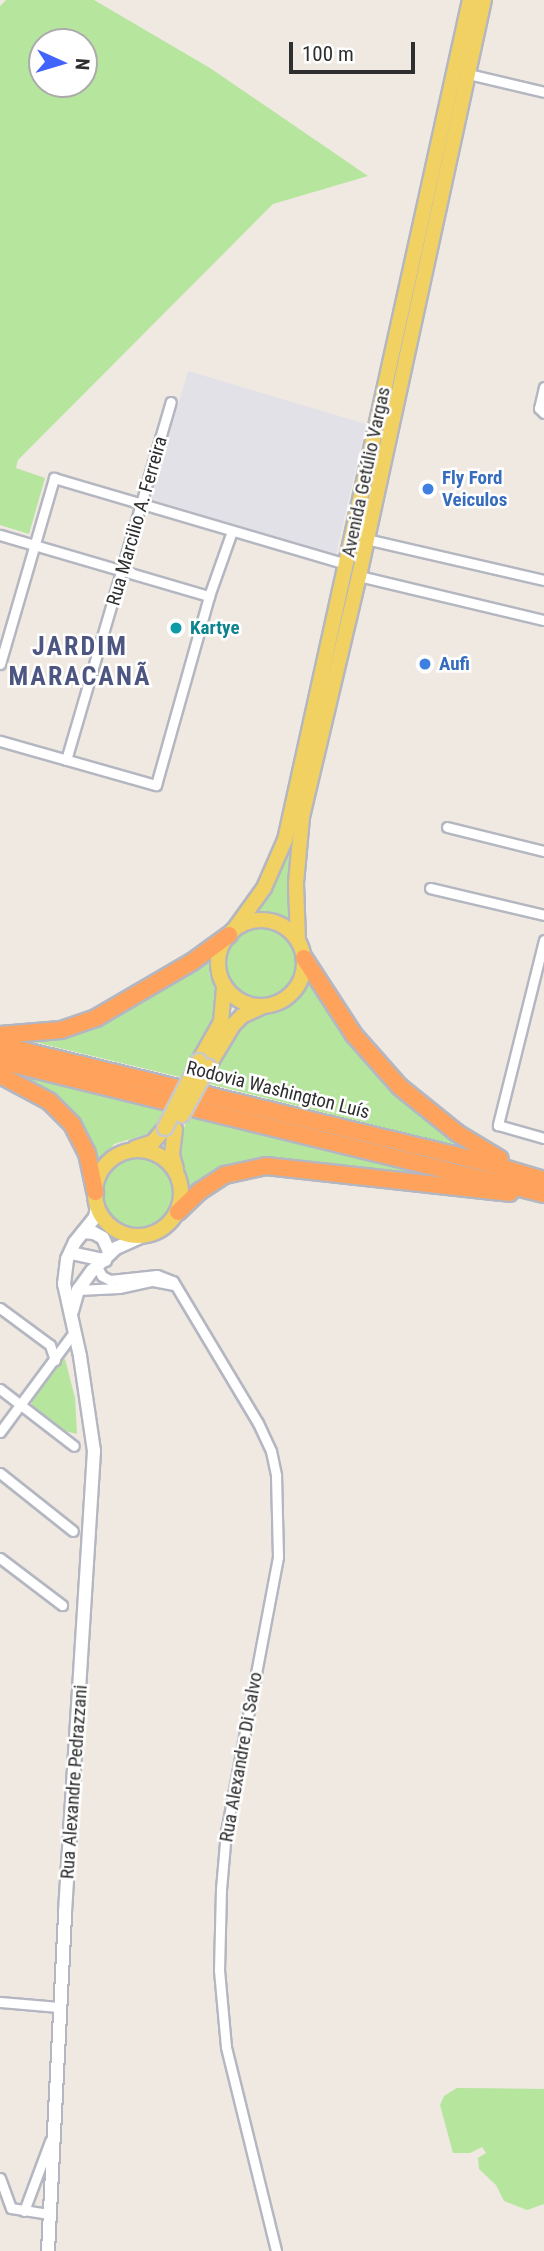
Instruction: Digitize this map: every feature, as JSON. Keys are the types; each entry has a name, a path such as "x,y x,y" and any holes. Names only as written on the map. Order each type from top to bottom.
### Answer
{"highway":[{"path":"0,1035 61,1030 96,1018 192,962 231,933"},
{"path":"304,958 354,1035 415,1100 489,1154 544,1180"},
{"name":"Rodovia Washington Luís","path":"0,1045 446,1152 544,1180"},
{"name":"Rodovia Washington Luís","path":"0,1061 544,1194"},
{"path":"0,1075 50,1101 72,1124 87,1153 96,1199"},
{"path":"178,1212 200,1191 225,1175 267,1166 544,1199"}],"main road":[{"name":"Avenida Getúlio Vargas","path":"231,933 264,888 285,840 470,0"},
{"name":"Avenida Getúlio Vargas","path":"298,941 296,883 300,830 359,576 484,0"},
{"path":"170,1128 172,1155 181,1186 178,1212 163,1229 141,1237 114,1229 96,1199 97,1181 108,1162 127,1151 153,1142 170,1128 204,1064 221,1022 224,985 219,960 231,933 253,922 275,923 288,930 298,941 304,958 303,972 288,997 242,1016 204,1064"},
{"path":"224,985 234,996 261,1007"},
{"path":"127,1151 156,1153 168,1161 177,1173"}],"street":[{"path":"468,74 544,92"},
{"path":"544,387 539,408 544,413"},
{"name":"Rua Marcilio A. Ferreira","path":"66,760 171,402"},
{"path":"0,664 54,478 346,564"},
{"path":"0,741 154,786 159,779 209,596 232,531"},
{"path":"0,535 209,596"},
{"path":"366,539 544,580"},
{"path":"359,576 544,620"},
{"path":"447,827 544,851"},
{"path":"430,888 544,915"},
{"path":"544,940 498,1125 544,1138"},
{"name":"Rua Alexandre Pedrazzani","path":"48,2251 60,2007 93,1480 93,1429 65,1273 71,1253 95,1217 96,1199"},
{"path":"83,1232 94,1233 103,1238 102,1276 110,1280 157,1275 170,1278 175,1285"},
{"name":"Rua Alexandre Pedrazzani","path":"71,1315 78,1290 104,1260 141,1237"},
{"path":"71,1253 104,1260"},
{"path":"65,1273 78,1290 119,1288 153,1281 175,1285"},
{"name":"Rua Alexandre Di Salvo","path":"175,1285 258,1423 271,1451 279,1499 278,1557 226,1831 219,1970 226,2047 276,2251"},
{"path":"0,1308 50,1345 56,1358"},
{"path":"0,1432 74,1332"},
{"path":"56,1358 80,1356"},
{"path":"0,1389 74,1446"},
{"path":"0,1473 73,1531"},
{"path":"0,1558 62,1605"},
{"path":"0,2002 60,2007"},
{"path":"24,2211 53,2133"},
{"path":"0,2178 8,2204 24,2211 50,2214"}],"shaded area":[{"path":"188,371 366,424 336,554 150,499"}],"green space":[{"path":"6,0 94,0 210,68 368,176 273,204 18,460 16,468 45,478 29,534 0,525 0,6"},
{"path":"474,0 479,0 297,835 294,927 275,918 251,919 265,897"},
{"path":"261,925 275,928 288,936 296,949 299,963 296,977 288,990 275,998 261,1001 247,998 234,990 226,977 223,963 226,949 234,936 247,928"},
{"path":"213,951 209,973 218,999 214,1021 184,1078 26,1040 52,1036"},
{"path":"310,973 336,1018 474,1150 206,1083 240,1027 256,1016 275,1013 292,1003"},
{"path":"23,1076 166,1111 154,1132 114,1144 94,1168 91,1154"},
{"path":"189,1117 435,1177 254,1159 219,1170 190,1191 179,1159 178,1140"},
{"path":"139,1156 160,1162 170,1172 176,1193 170,1214 160,1224 139,1230 118,1224 108,1214 102,1193 108,1172 118,1162"},
{"path":"65,1359 75,1398 77,1434 61,1430 33,1409 32,1403 32,1397 61,1360"},
{"path":"457,2088 544,2089 544,2204 527,2210 504,2201 496,2185 479,2169 478,2158 486,2153 482,2147 470,2153 453,2153 440,2105 444,2096"}],"place":[{"name":"Fly Ford Veiculos","path":"428,489"},
{"name":"Kartye","path":"176,628"},
{"name":"Aufi","path":"425,664"}],"district":[{"name":"JARDIM MARACANÃ","path":"80,662"}]}
